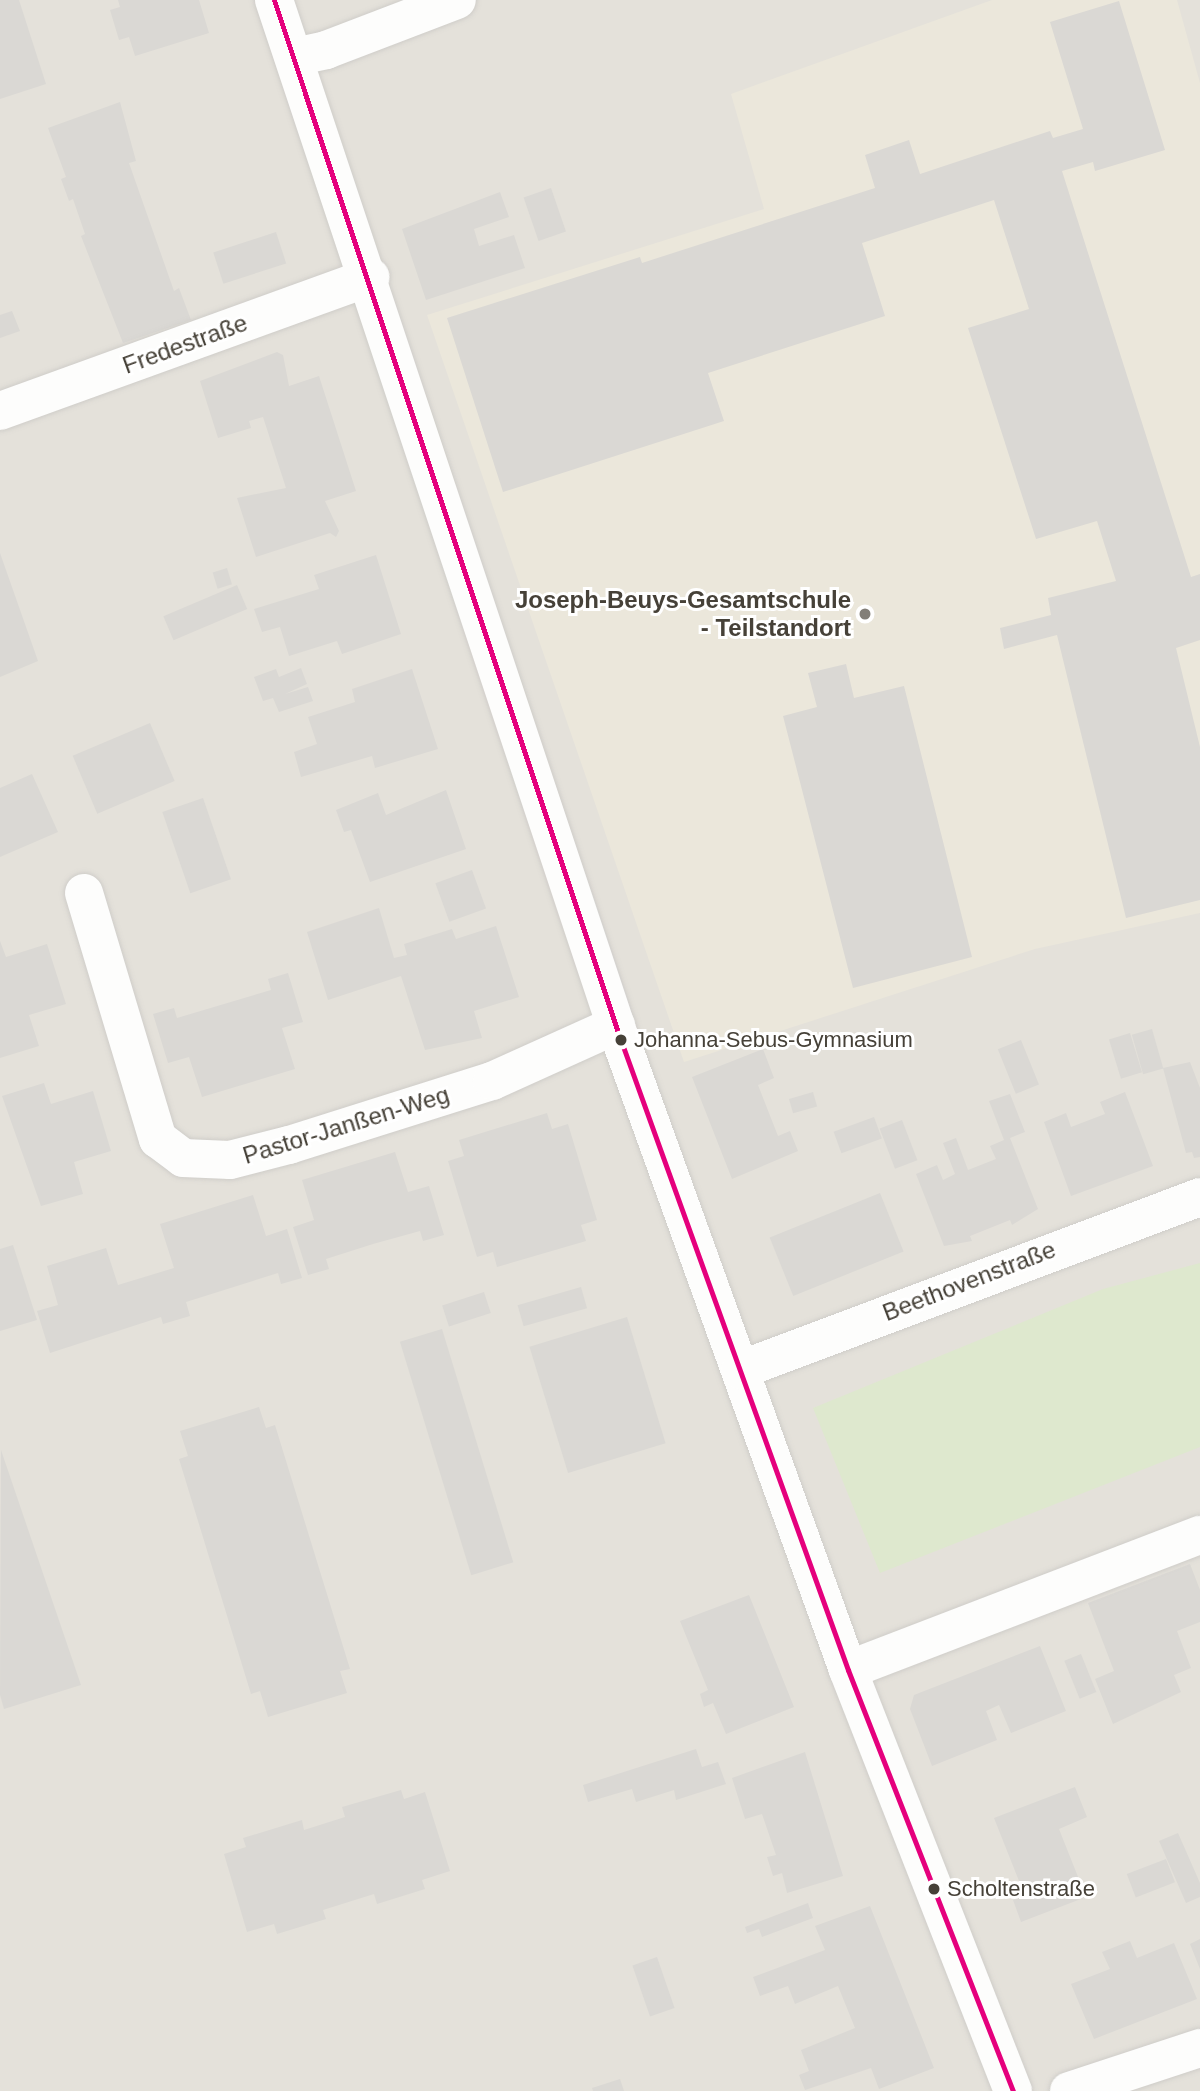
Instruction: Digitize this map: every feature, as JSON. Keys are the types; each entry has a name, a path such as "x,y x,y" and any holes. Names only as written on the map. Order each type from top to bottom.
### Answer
{"street":[{"path":"274,0 370,277 544,823 848,1670 1013,2091"},
{"path":"294,57 457,0"},
{"name":"Fredestraße","path":"0,411 370,277"},
{"name":"Pastor-Janßen-Weg","path":"84,893 158,1139 183,1158 230,1160 289,1145 492,1081 616,1025"},
{"name":"Beethovenstraße","path":"740,1370 1200,1197"},
{"path":"848,1670 1200,1535"},
{"path":"1069,2091 1200,2048"}],"shaded area":[{"path":"0,0 1200,0 1200,2091 0,2091"},
{"name":"Joseph-Beuys-Gesamtschule - Teilstandort","path":"992,0 1177,0 1200,83 1200,913 1035,949 684,1062 427,315 764,209 731,94"}],"green space":[{"path":"1200,1263 1200,1447 880,1573 813,1408 1103,1289"}],"building":[{"path":"0,0 19,0 46,84 0,99"},
{"path":"118,0 199,0 209,33 135,56 129,37 119,40 110,10 120,7"},
{"path":"1119,1 1165,150 1095,171 1093,162 1062,171 1191,577 1200,574 1200,640 1176,648 1200,747 1200,900 1126,918 1057,635 1004,649 1000,628 1051,615 1048,598 1116,581 1097,521 1036,539 968,328 1029,309 994,200 862,243 885,316 708,373 724,421 503,492 447,318 640,257 642,263 875,188 865,155 909,140 920,174 1050,131 1053,138 1083,129 1050,22"},
{"path":"120,102 136,161 129,163 174,291 179,288 191,320 123,343 81,236 85,234 73,199 69,201 61,179 66,177 48,128"},
{"path":"551,188 566,231 539,241 524,197"},
{"path":"500,192 509,217 474,229 479,246 514,235 525,268 426,300 402,229"},
{"path":"276,232 286,263 223,284 213,252"},
{"path":"12,311 20,331 0,338 0,315"},
{"path":"277,352 283,355 289,386 319,376 356,491 325,501 339,531 336,537 330,533 256,557 237,498 286,488 263,417 249,421 251,428 218,438 200,381"},
{"path":"0,553 38,661 0,677"},
{"path":"376,555 401,634 342,654 337,641 289,656 280,627 262,632 254,609 319,589 314,575"},
{"path":"227,568 232,584 218,589 213,572"},
{"path":"237,585 247,609 174,640 163,616"},
{"path":"846,664 854,698 904,686 972,957 853,988 783,716 817,707 808,673"},
{"path":"301,668 307,684 285,694 308,687 313,701 279,712 273,698 263,701 254,677 276,669 279,677"},
{"path":"412,669 438,749 375,768 372,756 301,777 294,752 317,744 308,717 355,702 352,689"},
{"path":"150,723 175,781 97,814 73,756"},
{"path":"32,774 58,832 0,857 0,788"},
{"path":"446,790 466,849 370,882 351,830 344,832 336,810 378,793 386,815"},
{"path":"203,798 231,879 190,893 162,812"},
{"path":"472,870 486,909 449,922 435,883"},
{"path":"379,908 394,958 407,955 404,944 452,929 456,939 496,926 519,997 474,1011 482,1038 425,1050 401,976 328,1000 307,932"},
{"path":"0,941 6,957 47,944 66,1004 29,1015 39,1046 0,1058"},
{"path":"288,973 303,1022 282,1028 295,1069 202,1097 189,1057 168,1063 153,1014 174,1008 177,1018 271,990 268,979"},
{"path":"1152,1029 1163,1068 1143,1074 1132,1035"},
{"path":"1130,1033 1142,1072 1121,1079 1109,1039"},
{"path":"1021,1040 1039,1085 1016,1094 998,1049"},
{"path":"763,1049 774,1078 758,1085 778,1136 790,1131 798,1151 732,1179 692,1077"},
{"path":"1190,1062 1200,1088 1200,1157 1194,1158 1192,1152 1186,1153 1163,1068"},
{"path":"44,1083 51,1104 93,1091 111,1151 74,1162 83,1194 41,1206 2,1096"},
{"path":"813,1092 817,1106 793,1113 789,1099"},
{"path":"1125,1092 1153,1166 1071,1196 1044,1122 1066,1113 1071,1127 1105,1114 1100,1102"},
{"path":"1010,1094 1025,1132 1010,1138 1038,1209 1012,1225 1010,1220 970,1236 972,1241 944,1246 916,1174 937,1165 943,1180 955,1174 943,1143 956,1138 968,1170 996,1159 990,1146 1004,1140 989,1101"},
{"path":"547,1113 552,1129 568,1124 597,1220 581,1225 586,1241 497,1267 493,1252 477,1257 448,1161 464,1156 459,1140"},
{"path":"874,1117 882,1139 841,1153 834,1132"},
{"path":"902,1120 917,1160 895,1169 880,1129"},
{"path":"395,1152 408,1192 429,1186 444,1235 423,1241 420,1231 373,1244 326,1259 329,1269 308,1275 293,1227 314,1220 302,1180"},
{"path":"880,1193 904,1251 793,1296 770,1238"},
{"path":"253,1195 266,1236 287,1229 302,1278 281,1284 278,1273 186,1302 190,1316 163,1324 161,1317 50,1353 37,1311 58,1305 47,1266 106,1248 118,1285 174,1268 160,1224"},
{"path":"13,1245 37,1320 0,1331 0,1249"},
{"path":"581,1287 587,1308 524,1326 518,1305"},
{"path":"484,1292 491,1313 449,1327 442,1306"},
{"path":"627,1317 666,1443 568,1473 529,1347"},
{"path":"442,1329 513,1562 471,1575 400,1342"},
{"path":"259,1407 266,1428 275,1425 350,1669 340,1671 347,1693 268,1717 260,1691 251,1694 179,1459 188,1456 180,1431"},
{"path":"1,1450 81,1685 4,1709 0,1695"},
{"path":"1190,1564 1200,1590 1200,1622 1177,1631 1191,1668 1174,1675 1181,1692 1113,1724 1095,1679 1114,1671 1088,1603"},
{"path":"749,1595 794,1707 726,1734 713,1703 704,1707 700,1694 708,1690 680,1621"},
{"path":"1040,1646 1066,1711 1011,1733 999,1705 986,1711 997,1740 932,1766 910,1709 914,1695"},
{"path":"1081,1654 1096,1692 1080,1699 1064,1661"},
{"path":"696,1749 702,1767 718,1762 726,1784 676,1800 674,1790 636,1802 632,1789 588,1802 583,1785"},
{"path":"805,1752 843,1876 787,1893 782,1873 773,1876 767,1857 776,1855 762,1814 745,1819 732,1778"},
{"path":"1075,1787 1087,1817 1059,1829 1086,1897 1021,1922 1013,1900 1025,1896 994,1818"},
{"path":"401,1790 404,1799 425,1792 450,1871 422,1880 425,1889 377,1904 374,1894 323,1910 326,1919 277,1934 274,1924 247,1932 224,1854 246,1847 243,1838 302,1820 304,1830 345,1817 342,1807"},
{"path":"1178,1833 1200,1883 1200,1897 1186,1903 1159,1841"},
{"path":"1166,1859 1175,1882 1136,1897 1127,1874"},
{"path":"808,1903 813,1918 762,1937 759,1929 747,1933 745,1927"},
{"path":"870,1906 934,2068 879,2089 871,2068 805,2090 799,2075 809,2071 801,2050 855,2028 838,1986 795,2004 788,1986 760,1996 753,1977 825,1950 815,1926"},
{"path":"1200,1939 1200,1969 1190,1944"},
{"path":"1130,1941 1137,1958 1174,1943 1197,1999 1094,2039 1071,1984 1110,1969 1102,1952"},
{"path":"657,1957 675,2008 650,2017 632,1965"},
{"path":"620,2079 624,2091 593,2091 592,2088"}],"transit line":[{"path":"274,0 620,1038 848,1670 1013,2091"}],"place":[{"name":"Joseph-Beuys-Gesamtschule - Teilstandort","path":"865,614"},
{"name":"Johanna-Sebus-Gymnasium","path":"621,1040"},
{"name":"Scholtenstraße","path":"934,1889"}]}
